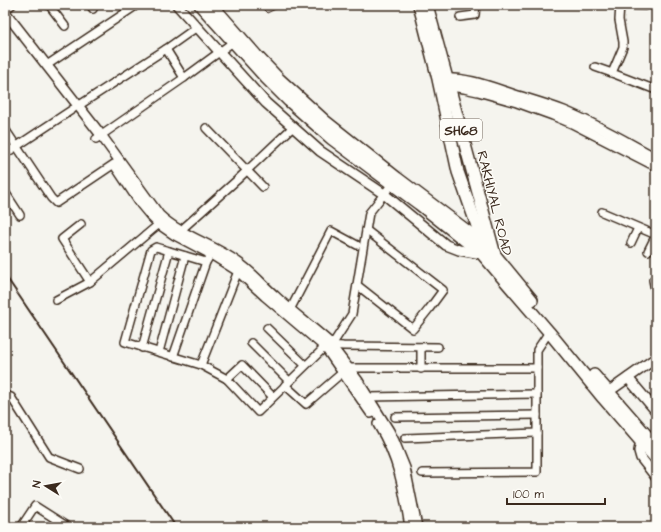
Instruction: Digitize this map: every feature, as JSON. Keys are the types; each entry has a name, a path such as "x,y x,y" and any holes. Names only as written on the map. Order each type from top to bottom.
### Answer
{"main road":[{"path":"200,5 289,101 332,139 420,204 482,248 495,255 558,334 656,446"},
{"name":"SH68","path":"419,5 444,83 458,172 482,248"},
{"name":"RAKHIYAL ROAD","path":"427,5 444,83 495,255 495,269"},
{"path":"215,6 256,55 279,79 325,121 482,248 495,269 656,459"}],"street":[{"path":"12,5 5,11 47,65 76,108"},
{"path":"49,5 65,26"},
{"path":"47,65 137,5"},
{"path":"177,5 266,103 320,151 384,194 446,245 459,250 482,248"},
{"path":"460,17 475,15 476,5"},
{"path":"612,73 623,47 618,20 620,5"},
{"path":"623,5 645,6"},
{"path":"5,21 76,108 159,215 180,231 236,261 252,274 328,347 368,397 405,468 417,527"},
{"path":"5,154 166,49 197,27"},
{"path":"99,137 233,42"},
{"path":"166,49 184,78"},
{"path":"595,67 656,90"},
{"path":"444,83 467,81 481,84 564,111 656,158"},
{"path":"444,83 517,102 553,115 572,123 656,166"},
{"path":"180,231 247,171 293,127"},
{"path":"206,128 263,187"},
{"path":"5,129 51,198 56,203 114,164"},
{"path":"99,137 114,164 141,204 159,224 166,230 211,254 238,271 270,301 328,347 438,347"},
{"path":"206,262 156,247 151,250 125,342 201,365 227,380 258,412 305,366 328,347 352,314 369,213 392,184"},
{"path":"5,192 20,215"},
{"path":"602,212 656,235 648,251"},
{"path":"80,224 62,239 90,282"},
{"path":"56,300 90,282 159,224"},
{"path":"631,243 638,228"},
{"path":"357,285 413,330 443,290 366,230"},
{"path":"290,310 331,231 357,245"},
{"path":"142,348 168,251"},
{"path":"173,356 206,262 211,254"},
{"path":"159,352 185,256"},
{"path":"201,365 238,271"},
{"path":"653,280 656,295"},
{"path":"267,328 305,366"},
{"path":"422,473 537,472 537,350 549,332"},
{"path":"251,343 306,404 346,370 421,368 537,368"},
{"path":"421,347 421,368"},
{"path":"608,392 656,358"},
{"path":"227,380 242,364 273,397"},
{"path":"346,370 372,415 390,440 404,487 410,527"},
{"path":"628,378 656,411"},
{"path":"368,397 537,394"},
{"path":"5,395 11,397 49,457 80,469"},
{"path":"395,417 537,415"},
{"path":"405,438 537,433"},
{"path":"641,441 639,451 641,458 656,477"},
{"path":"21,527 35,506 68,527"}],"building":[{"path":"259,5 284,5 267,13"}],"railway":[{"path":"5,275 176,527"}]}
